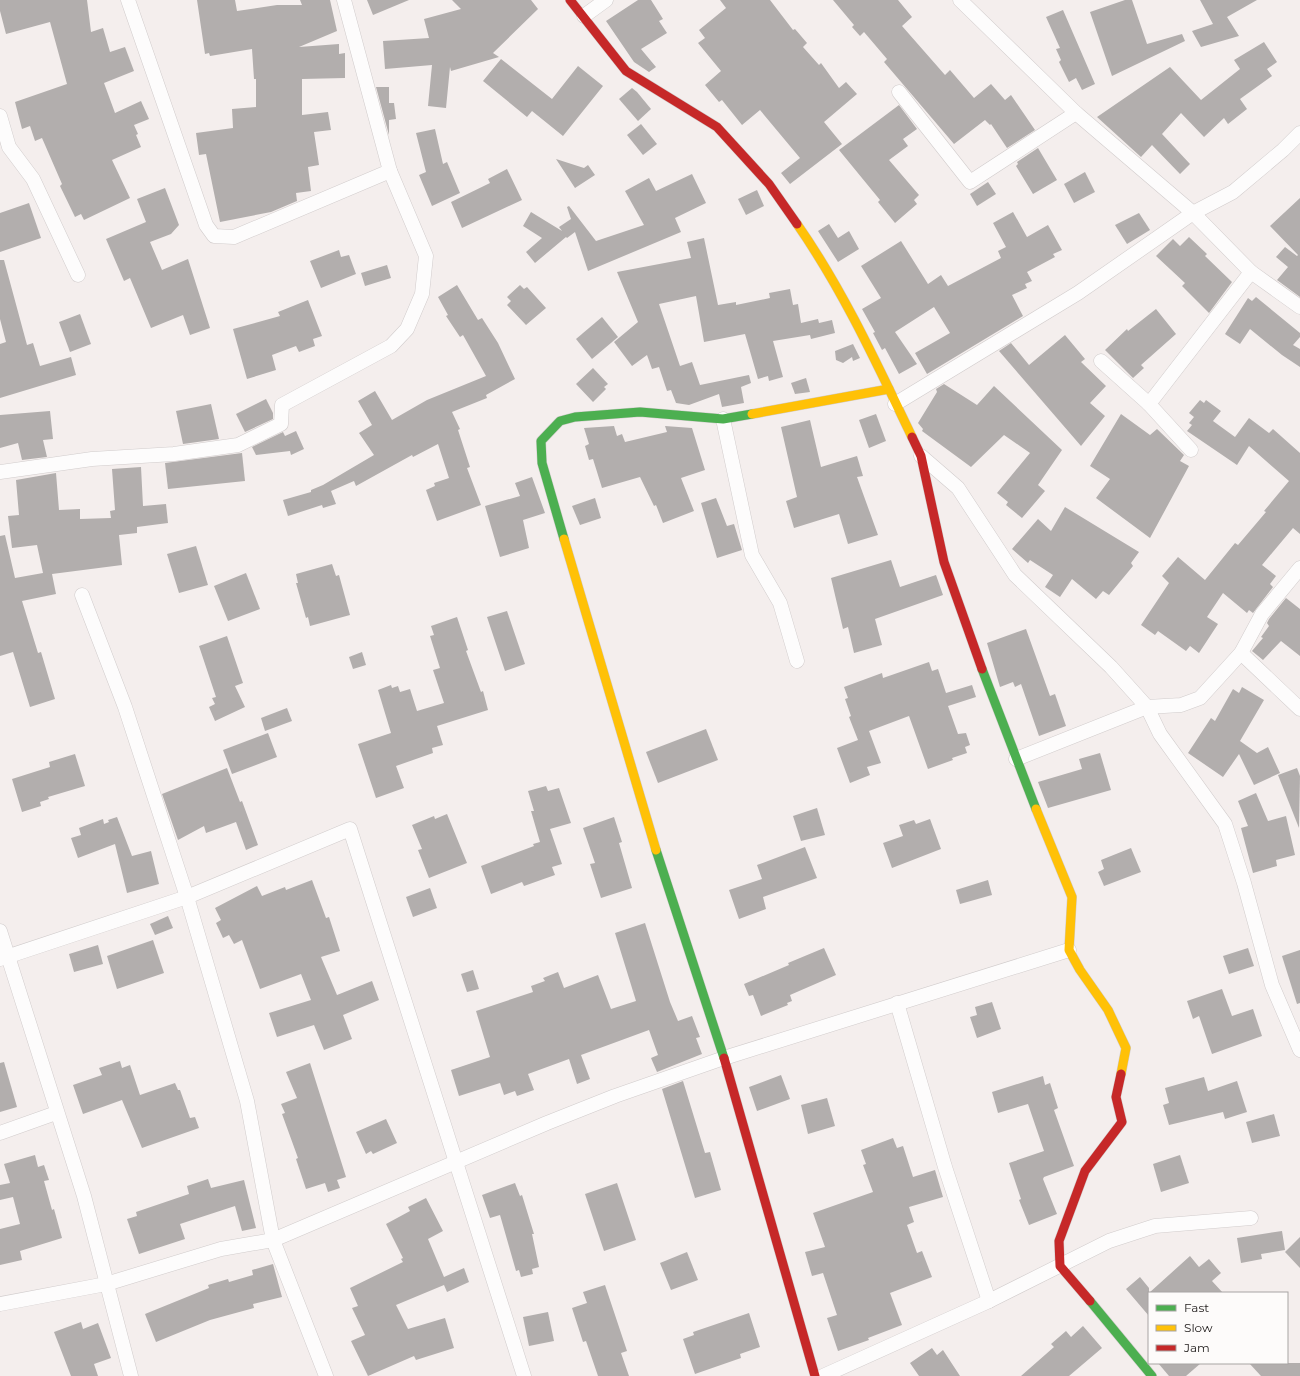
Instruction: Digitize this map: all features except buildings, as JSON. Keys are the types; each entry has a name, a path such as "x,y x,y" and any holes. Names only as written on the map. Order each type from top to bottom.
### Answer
{"street":[{"path":"128,0 206,225 214,236 234,237 390,172"},
{"path":"0,472 92,459 174,454 238,445 281,424 282,404 391,346 407,329 422,294 426,256 390,172 344,0"},
{"path":"570,0 626,71 669,99 717,127 769,184 819,256 852,316 921,456 944,562 998,714 1072,897 1069,950 1080,970 1108,1010 1126,1048 1116,1097 1122,1122 1085,1171 1059,1241 1060,1266 1152,1376"},
{"path":"584,16 606,0"},
{"path":"967,1 1076,113 1194,213 1251,272 1300,307"},
{"path":"899,92 970,182 1076,113"},
{"path":"0,116 9,146 33,179 78,275"},
{"path":"895,404 1078,293 1194,213 1233,192 1300,134"},
{"path":"1149,404 1251,272"},
{"path":"1101,362 1149,404 1191,450"},
{"path":"816,1376 724,1058 659,862 542,463 541,441 560,421 575,417 640,412 723,419 889,390"},
{"path":"723,419 752,555 780,603 797,661"},
{"path":"921,456 958,488 1015,575 1111,667 1147,707 1160,734 1225,824 1272,985 1300,1050"},
{"path":"1016,759 1147,707 1181,705 1200,698 1241,653 1262,614 1300,568"},
{"path":"82,595 126,707 187,897 246,1102 273,1240 326,1376"},
{"path":"1241,653 1300,709"},
{"path":"4,958 187,897 350,829 524,1376"},
{"path":"0,931 4,958 84,1196 131,1376"},
{"path":"0,1304 106,1284 220,1248 273,1240 615,1096 724,1058 1069,950"},
{"path":"897,1003 945,1167 989,1301"},
{"path":"0,1133 56,1113"},
{"path":"823,1376 989,1301 1109,1241 1155,1226 1251,1218"}],"traffic: fast":[{"path":"564,539 542,463 541,441 560,421 575,417 640,412 723,419 752,414"},
{"path":"982,669 1036,809"},
{"path":"656,850 724,1058"},
{"path":"1090,1301 1152,1376"}],"traffic: slow":[{"path":"797,224 814,249 859,328 912,437"},
{"path":"752,414 889,389"},
{"path":"564,539 656,850"},
{"path":"1036,809 1072,897 1069,950 1080,970 1108,1010 1126,1048 1121,1074"}],"traffic: jam":[{"path":"570,0 626,71 717,127 769,184 797,224"},
{"path":"912,437 921,456 944,562 982,669"},
{"path":"724,1058 815,1376"},
{"path":"1090,1301 1060,1266 1059,1241 1085,1171 1122,1122 1116,1097 1121,1074"}]}
